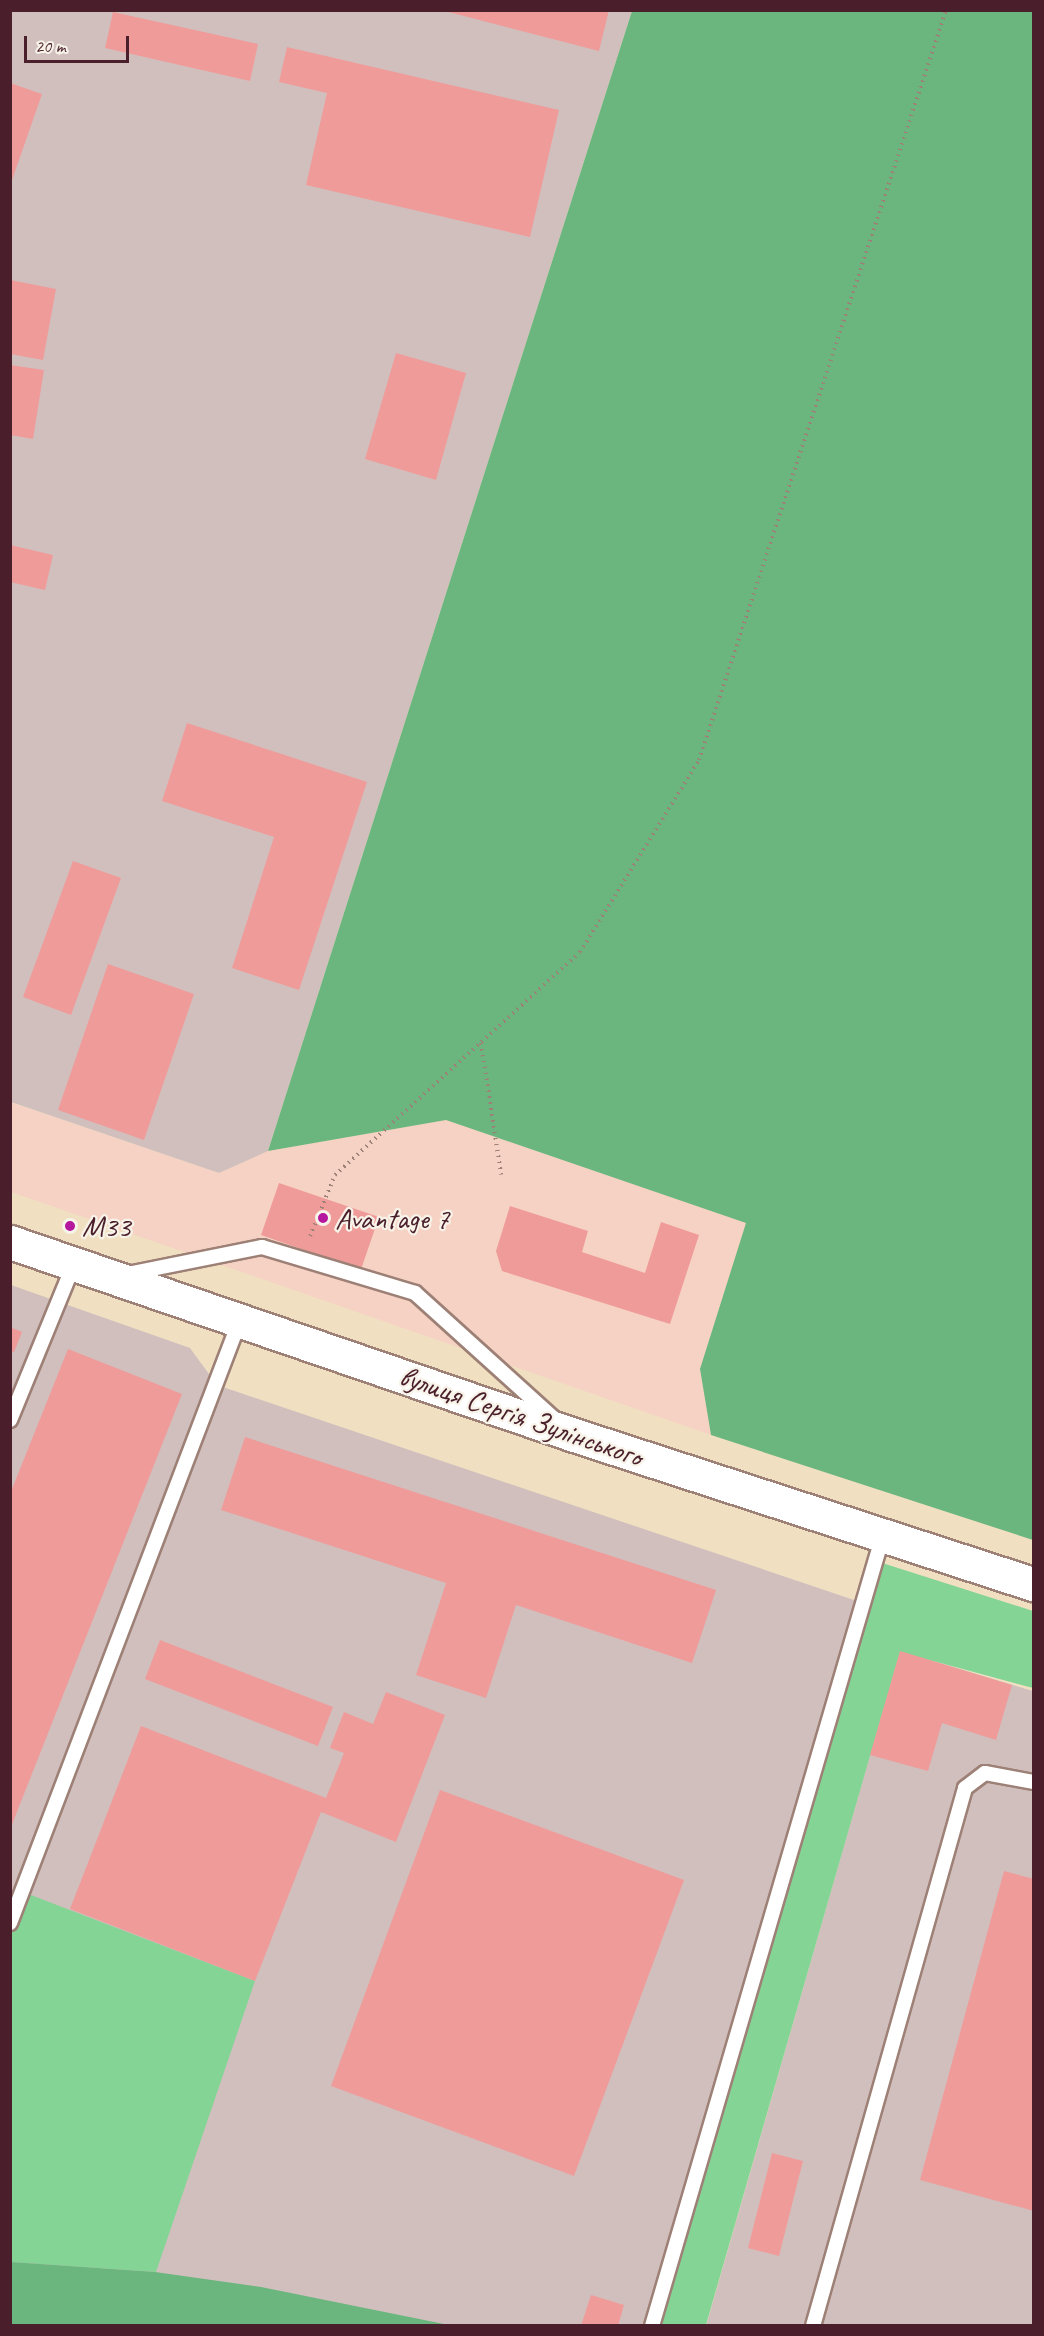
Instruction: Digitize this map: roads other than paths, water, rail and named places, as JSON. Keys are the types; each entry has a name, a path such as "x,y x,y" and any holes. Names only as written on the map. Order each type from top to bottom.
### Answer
{"street":[{"name":"вулиця Сергія Зулінського","path":"10,1242 571,1434 1034,1584"}],"lane":[{"path":"111,1276 262,1247 415,1293 571,1434"},
{"path":"10,1419 74,1264"},
{"path":"10,1923 240,1320"},
{"path":"652,2325 883,1535"},
{"path":"813,2325 965,1788 985,1773 1034,1782"}],"place":[{"name":"Avantage 7","path":"323,1218"},
{"name":"М33","path":"70,1226"}]}
